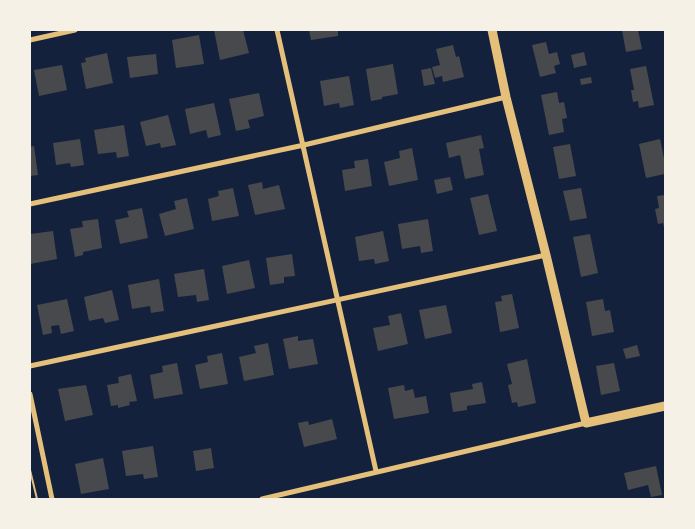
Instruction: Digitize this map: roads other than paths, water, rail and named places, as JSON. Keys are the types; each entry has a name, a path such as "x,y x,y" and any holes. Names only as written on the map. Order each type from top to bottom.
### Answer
{"street":[{"path":"30,40 76,30"},
{"path":"277,30 376,471"},
{"path":"492,30 506,97 586,424"},
{"path":"30,204 304,145 506,97"},
{"path":"30,366 546,255"},
{"path":"30,394 52,499"},
{"path":"262,499 376,471 665,406"}]}
